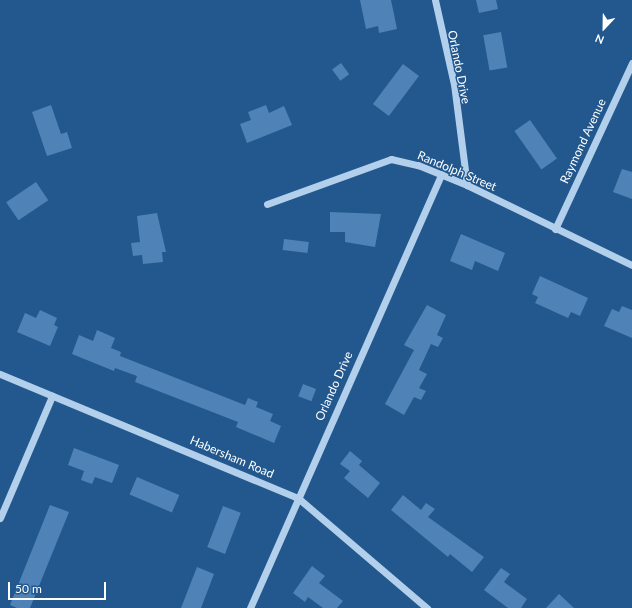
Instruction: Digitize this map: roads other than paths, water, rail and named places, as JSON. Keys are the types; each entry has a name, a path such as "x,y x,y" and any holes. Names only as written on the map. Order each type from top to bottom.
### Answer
{"street":[{"name":"Orlando Drive","path":"434,0 454,84 467,185"},
{"name":"Raymond Avenue","path":"555,229 632,63"},
{"name":"Randolph Street","path":"267,204 391,159 441,174 467,185 632,265"},
{"name":"Orlando Drive","path":"250,608 441,174"},
{"name":"Habersham Road","path":"0,374 298,498 427,608"},
{"path":"0,518 52,396"}]}
